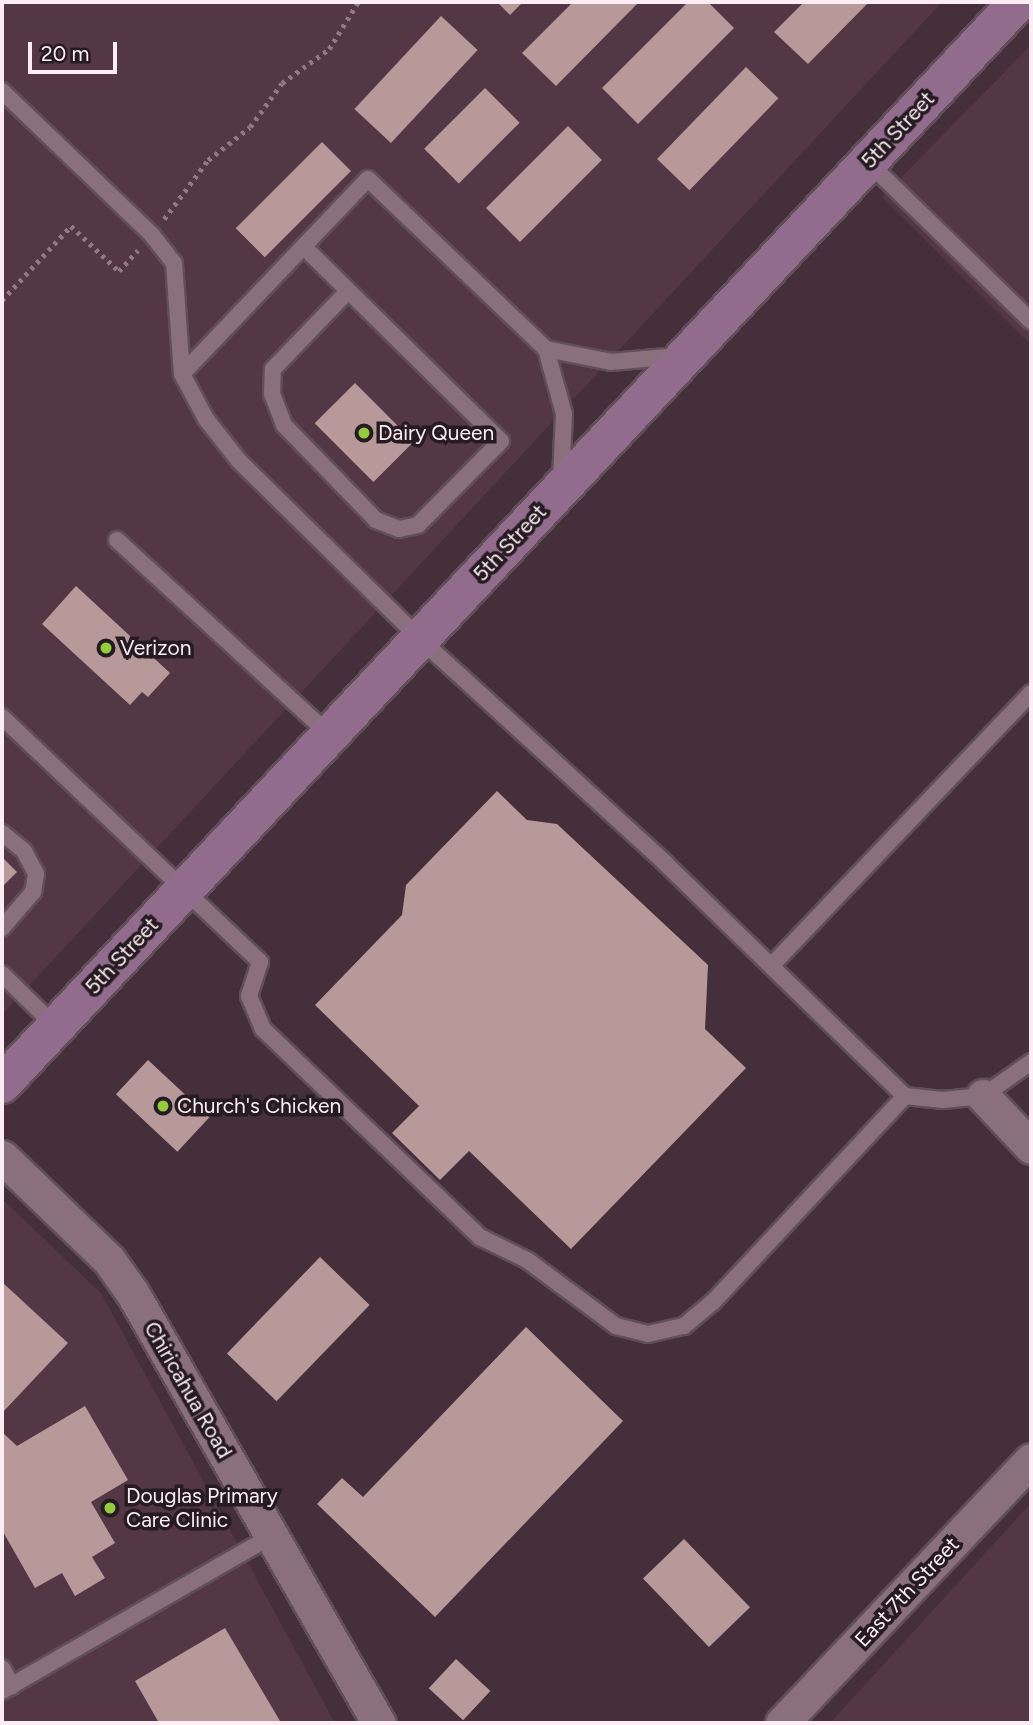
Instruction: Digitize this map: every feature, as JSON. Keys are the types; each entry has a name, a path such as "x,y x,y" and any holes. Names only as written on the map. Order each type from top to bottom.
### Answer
{"street":[{"name":"5th Street","path":"2,1084 1018,2"},
{"path":"983,1096 1031,1147"},
{"name":"Chiricahua Road","path":"2,1157 109,1260 125,1283 379,1723"},
{"name":"East 7th Street","path":"782,1723 1031,1460"}],"lane":[{"path":"5,102 152,235 174,263 182,374 206,419 239,461 420,639 772,965 905,1096 943,1100 983,1096 1031,1062"},
{"path":"868,162 1031,321"},
{"path":"182,374 368,179 546,349 564,414 561,489"},
{"path":"304,247 501,441 418,525 399,529 376,520 284,425 272,394 273,369 348,291"},
{"path":"546,349 611,362 686,355"},
{"path":"117,540 330,735"},
{"path":"772,965 1031,693"},
{"path":"2,716 260,962 249,996 263,1029 480,1237 527,1260 616,1326 648,1334 684,1326 713,1302 905,1096"},
{"path":"2,833 24,851 36,874 33,892 2,928"},
{"path":"2,974 56,1027"},
{"path":"2,1668 7,1688 272,1536"}],"path":[{"path":"2,300 71,226 119,271 152,235 208,160 250,127 282,83 329,48 358,2"}],"shaded area":[{"path":"2,2 942,2 2,1015"},
{"path":"1031,45 1031,345 882,197"},
{"name":"Douglas Primary Care Clinic","path":"2,1199 101,1293 335,1723 2,1723"},
{"path":"1031,1503 1031,1723 830,1723"}],"building":[{"path":"497,2 523,2 510,15"},
{"path":"573,2 639,2 556,86 522,53"},
{"path":"688,2 708,2 734,28 638,124 602,88"},
{"path":"804,2 869,2 808,64 774,32"},
{"path":"441,16 478,50 391,143 354,109"},
{"path":"746,67 778,98 689,190 657,159"},
{"path":"485,88 520,123 459,183 424,149"},
{"path":"568,126 602,160 520,242 486,208"},
{"path":"322,142 351,171 265,257 236,228"},
{"name":"Dairy Queen","path":"355,383 414,442 373,482 315,423"},
{"name":"Verizon","path":"76,586 170,673 148,697 142,692 130,705 42,624"},
{"path":"497,791 527,820 557,824 708,965 705,1029 746,1068 571,1249 469,1151 440,1180 392,1133 419,1106 315,1005 402,915 406,885"},
{"path":"2,857 17,872 2,887"},
{"name":"Church's Chicken","path":"148,1060 209,1117 177,1152 116,1094"},
{"path":"320,1257 370,1305 277,1401 227,1353"},
{"path":"2,1282 68,1343 2,1413"},
{"path":"526,1327 623,1421 435,1617 317,1504 342,1478 363,1497"},
{"path":"85,1406 128,1480 91,1502 115,1543 92,1557 105,1578 75,1596 62,1573 35,1588 2,1530 2,1432 17,1446"},
{"path":"684,1539 750,1607 709,1647 643,1579"},
{"path":"225,1628 280,1721 159,1723 135,1681"},
{"path":"456,1659 490,1691 463,1720 429,1688"}],"place":[{"name":"Dairy Queen","path":"364,433"},
{"name":"Verizon","path":"106,648"},
{"name":"Church's Chicken","path":"163,1106"},
{"name":"Douglas Primary Care Clinic","path":"110,1508"}]}
